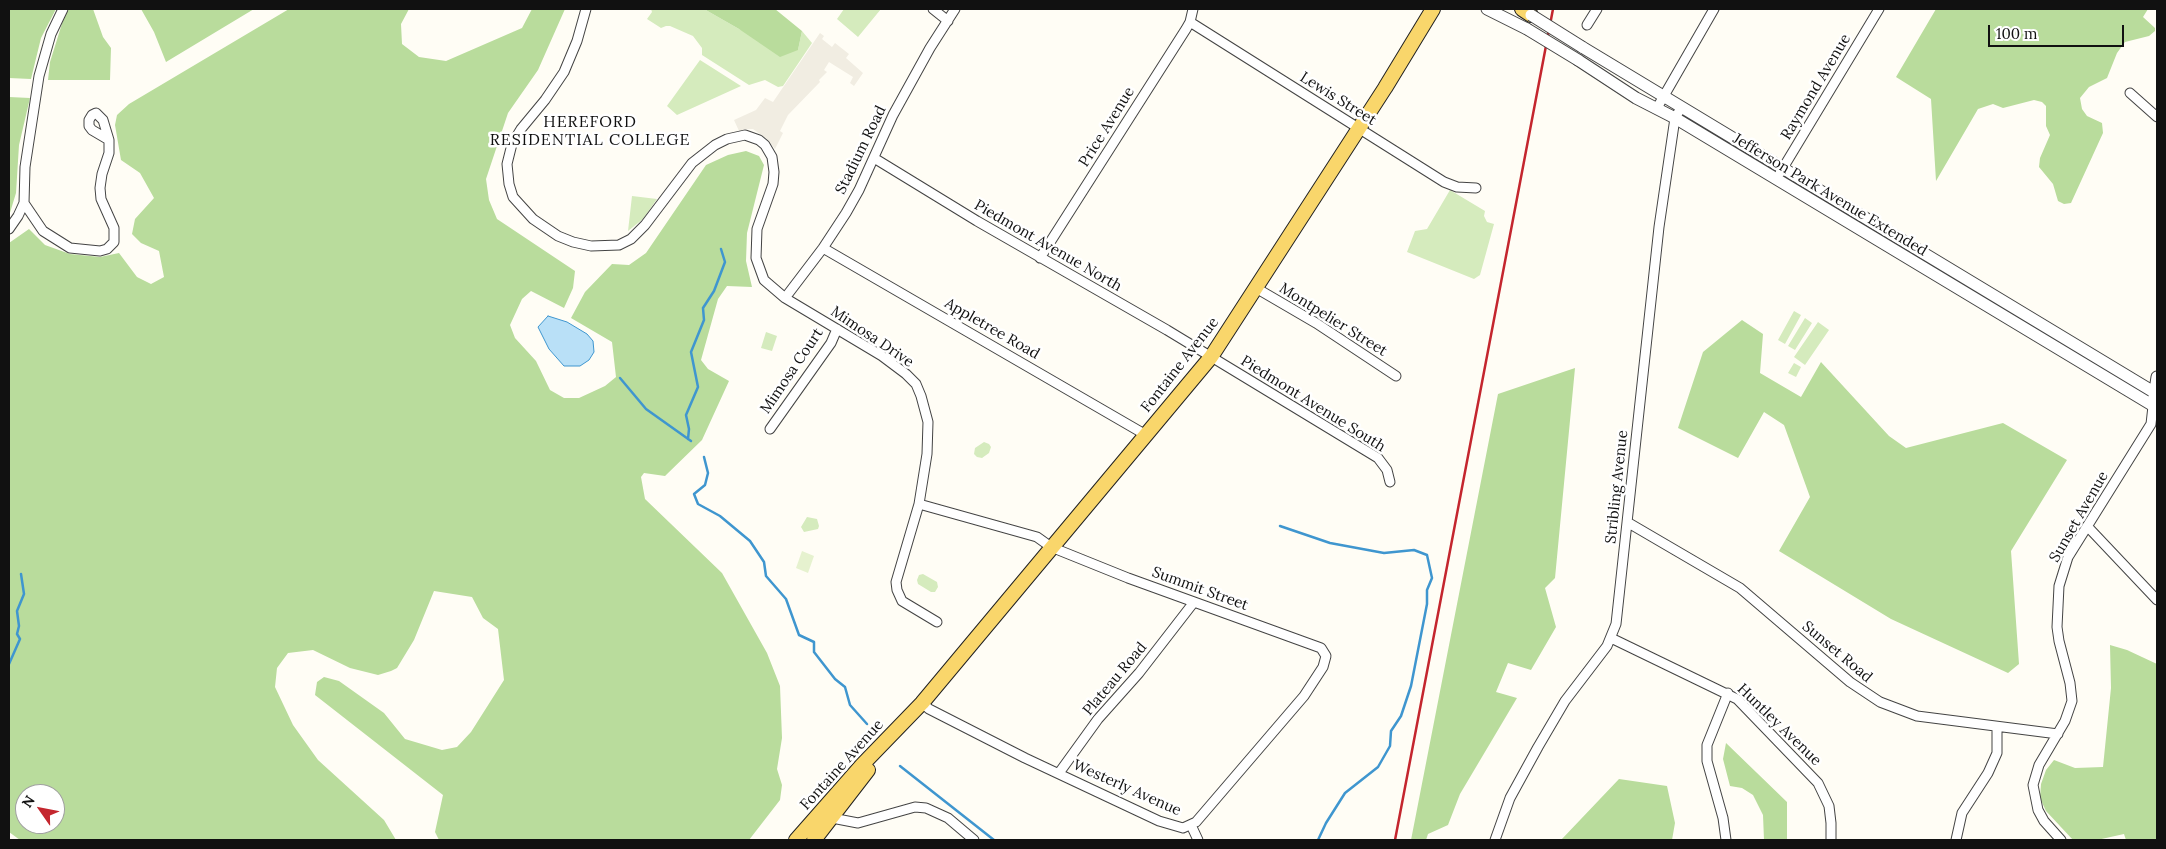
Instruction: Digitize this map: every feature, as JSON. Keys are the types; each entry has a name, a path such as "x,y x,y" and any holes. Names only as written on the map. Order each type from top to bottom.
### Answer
{"main road":[{"name":"Fontaine Avenue","path":"814,840 917,708 1211,357 1359,128 1433,9"},
{"name":"Fontaine Avenue","path":"796,840 862,765 917,708"}],"street":[{"path":"9,229 24,203 26,158 40,76 51,34 63,9"},
{"name":"Mimosa Drive","path":"586,9 577,41 564,72 512,144 507,164 508,184 513,197 533,219 558,236 591,246 619,244 631,239 645,225 674,184 700,156 727,139 752,136 759,140 769,151 774,172 773,184 758,229 756,258 764,280 784,298 882,356 916,384 921,396 928,422 928,441 919,504 896,582 902,601 937,622"},
{"path":"933,9 948,21"},
{"name":"Stadium Road","path":"784,298 823,248 858,190 893,115 920,65 955,9"},
{"name":"Price Avenue","path":"1040,258 1190,22 1193,9"},
{"name":"Jefferson Park Avenue Extended","path":"1486,9 1526,17 1582,47 1663,97 1678,113 1776,180 2155,407"},
{"path":"1516,9 1526,17"},
{"path":"1587,25 1597,9"},
{"path":"1657,108 1714,9"},
{"name":"Raymond Avenue","path":"1776,180 1879,9"},
{"name":"Jefferson Park Avenue Extended","path":"1526,17 1578,60 1636,98 1657,108 1678,113 1783,169 2156,393"},
{"name":"Lewis Street","path":"1190,22 1444,182 1457,187 1476,188"},
{"path":"2130,93 2157,117"},
{"name":"Stribling Avenue","path":"1495,840 1510,798 1538,746 1565,701 1604,650 1616,624 1659,226 1678,113"},
{"path":"24,203 43,231 63,245 88,251 107,249 114,242 114,228 101,199 100,188 109,152 109,140"},
{"name":"Piedmont Avenue North","path":"874,158 1040,258 1211,357"},
{"name":"Appletree Road","path":"823,248 1146,435"},
{"name":"Montpelier Street","path":"1256,288 1316,323 1396,376"},
{"name":"Mimosa Court","path":"770,429 831,343 837,329"},
{"name":"Piedmont Avenue South","path":"1211,357 1378,458 1387,470 1390,482"},
{"path":"2155,407 2157,377"},
{"name":"Sunset Avenue","path":"2061,840 2038,810 2034,790 2036,772 2069,712 2072,693 2059,641 2057,609 2059,586 2068,557 2151,424 2155,407"},
{"path":"919,504 1037,537 1051,547"},
{"name":"Sunset Road","path":"1627,522 1740,588 1850,682 1880,702 1917,716 2058,734"},
{"path":"2087,526 2157,600"},
{"name":"Summit Street","path":"1051,547 1321,648 1326,656 1323,667"},
{"name":"Plateau Road","path":"1059,773 1079,743 1155,653 1194,602"},
{"name":"Huntley Avenue","path":"1611,638 1737,699 1766,726 1818,783 1829,806 1831,840"},
{"name":"Westerly Avenue","path":"917,708 928,708 985,738 1159,821 1176,827 1191,825 1304,696 1323,667"},
{"path":"1726,840 1723,818 1707,761 1707,745 1728,693"},
{"path":"1956,840 1962,813 1988,773 1997,754 1997,727"},
{"path":"832,818 858,822 914,807 926,808 948,818 974,840"},
{"path":"1191,825 1198,840"}],"green space":[{"path":"9,9 56,9 41,38 31,79 9,78"},
{"path":"69,9 93,9 103,37 111,48 110,80 48,80 50,62 65,14"},
{"path":"141,9 254,9 166,62 154,32"},
{"path":"289,9 409,9 401,24 402,44 419,57 446,61 522,28 532,9 565,9 538,70 508,113 486,179 489,200 497,219 575,271 573,288 564,308 531,291 522,299 510,325 515,338 536,361 550,390 564,398 579,398 605,386 616,377 612,342 571,318 585,292 612,264 629,265 646,253 706,165 728,155 746,151 759,156 764,165 747,233 746,261 752,287 727,286 718,299 701,360 708,369 729,381 702,440 665,476 644,473 641,477 645,499 722,573 767,653 780,686 782,738 777,769 782,785 780,800 749,840 439,840 435,832 443,795 315,695 317,682 324,677 339,681 384,713 405,739 442,750 457,747 471,732 504,680 498,629 483,618 472,597 434,591 414,640 397,668 391,671 378,675 350,668 313,650 288,653 277,668 275,687 293,725 318,760 384,820 396,840 20,840 9,832 9,243 29,229 45,245 70,254 100,257 119,253 137,277 151,284 164,277 159,251 141,243 132,234 135,219 154,198 140,173 121,160 115,125 117,115 129,104"},
{"path":"651,9 704,9 739,29 798,50 802,31 812,43 783,86 778,87 765,80 749,85 702,55 702,48 693,36 670,26 661,28 647,19 652,12"},
{"path":"704,9 775,9 802,31 798,50 780,57 739,29"},
{"path":"844,9 881,9 858,37 837,19"},
{"path":"1936,9 2148,9 2143,17 2155,28 2155,31 2149,36 2125,42 2117,53 2107,78 2089,87 2080,98 2082,109 2087,116 2102,123 2103,133 2071,203 2064,204 2058,201 2053,184 2039,167 2040,158 2050,135 2046,126 2046,106 2042,102 2034,100 2003,108 1993,104 1978,109 1936,181 1931,99 1896,77"},
{"path":"700,60 741,86 677,115 667,106"},
{"path":"9,97 30,98 19,145 16,193 9,216"},
{"path":"1450,190 1485,211 1484,216 1487,222 1494,224 1480,275 1474,279 1407,252 1415,231 1427,229"},
{"path":"632,196 657,199 643,219 628,231"},
{"path":"1794,311 1801,315 1785,344 1778,340"},
{"path":"1805,318 1812,323 1795,350 1788,346"},
{"path":"1742,320 1763,334 1760,373 1801,397 1821,362 1889,436 1906,448 2003,423 2067,460 2011,551 2019,664 2008,673 1891,619 1779,551 1810,497 1784,425 1764,412 1738,458 1678,428 1703,352"},
{"path":"1818,322 1829,330 1805,365 1794,357"},
{"path":"766,332 777,336 772,351 761,348"},
{"path":"1794,363 1801,367 1796,377 1788,373"},
{"path":"1575,368 1555,578 1545,588 1556,627 1531,670 1508,663 1496,692 1517,698 1460,794 1448,825 1428,834 1426,840 1411,840 1498,394"},
{"path":"984,442 991,447 989,453 982,458 977,457 974,454 975,448"},
{"path":"807,517 817,519 818,529 804,532 801,527"},
{"path":"802,551 814,556 808,573 796,568"},
{"path":"923,574 937,582 938,587 935,592 931,592 918,584 919,575"},
{"path":"2110,645 2127,650 2157,664 2157,840 2126,840 2124,834 2097,840 2073,840 2046,811 2040,798 2041,784 2046,770 2054,760 2075,768 2103,767 2111,688"},
{"path":"1726,743 1787,802 1787,840 1764,840 1763,815 1753,795 1742,788 1730,786 1723,759"},
{"path":"1619,779 1667,786 1675,823 1672,840 1561,840"}],"shaded area":[{"path":"820,33 824,36 822,39 832,47 835,43 849,54 846,58 863,73 854,86 850,83 853,77 829,62 824,70 827,72 819,80 820,82 788,115 780,131 783,133 775,149 767,139 753,129 739,131 734,120 756,110 765,98 773,102"}],"water":[{"path":"548,316 567,322 587,334 593,341 594,352 589,360 580,366 564,366 549,349 538,327"}],"waterway":[{"path":"688,439 689,429 686,415 698,387 691,352 704,320 703,308 714,291 725,262 721,249"},
{"path":"620,378 646,409 691,441"},
{"path":"704,457 708,473 705,485 694,494 698,504 720,516 750,541 764,562 766,576 786,599 799,635 814,642 814,652 835,679 845,687 850,705 867,724"},
{"path":"1280,526 1330,543 1384,553 1414,550 1427,555 1432,578 1427,590 1427,604 1411,686 1401,716 1391,731 1390,746 1378,767 1345,793 1326,823 1318,840"},
{"path":"9,664 20,639 17,634 19,626 17,611 24,594 21,574"},
{"path":"900,766 994,840"}],"railway":[{"path":"1395,840 1553,9"}],"district":[{"name":"HEREFORD RESIDENTIAL COLLEGE","path":"590,131"}]}
